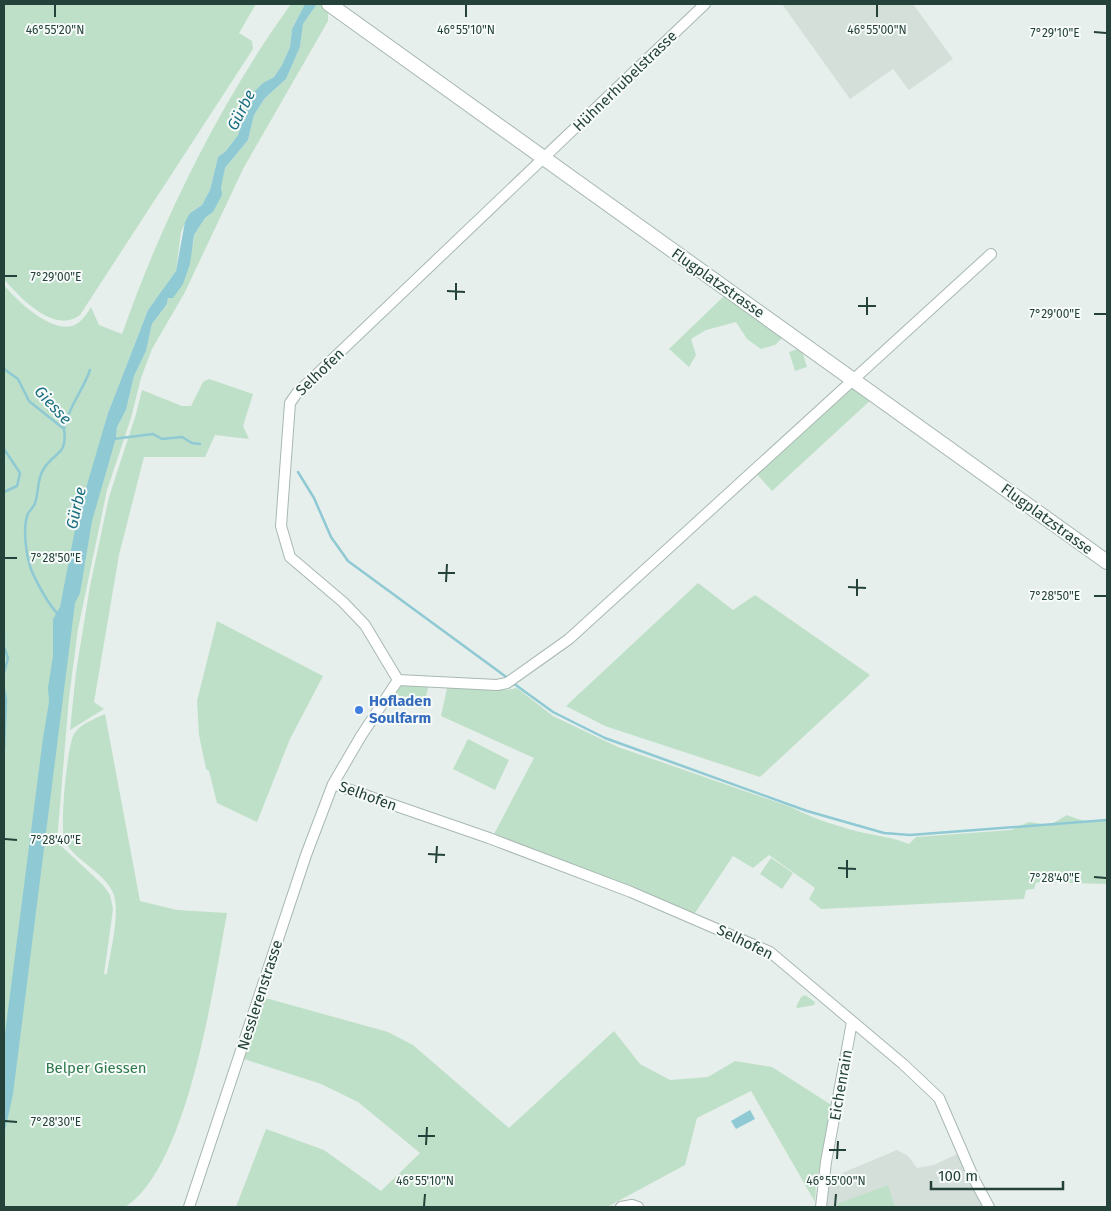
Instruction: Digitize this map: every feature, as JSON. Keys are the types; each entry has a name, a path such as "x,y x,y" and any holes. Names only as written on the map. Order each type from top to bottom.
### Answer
{"street":[{"name":"Flugplatzstrasse","path":"329,4 1107,562"},
{"name":"Hühnerhubelstrasse","path":"545,158 705,4"},
{"name":"Selhofen","path":"545,158 297,393 290,402 281,526 284,543 290,557 343,602 365,625 398,680 361,736 333,784 489,838 631,892 763,948 780,959 903,1064 939,1098 975,1181 989,1207"},
{"path":"398,680 497,685 511,680 569,639 991,254"},
{"name":"Nesslerenstrasse","path":"188,1207 306,855 333,784"},
{"name":"Eichenrain","path":"821,1207 826,1162 852,1022"},
{"path":"621,1207 632,1205 638,1207"}],"shaded area":[{"path":"782,4 913,4 953,59 909,90 893,69 850,99"},
{"path":"897,1150 908,1156 917,1168 934,1165 957,1154 984,1207 825,1207 828,1179"}],"green space":[{"path":"4,4 256,4 239,33 252,41 253,49 80,315 70,320 49,317 38,311 28,304 4,279"},
{"name":"Belper Giessen","path":"291,4 305,4 292,29 290,47 282,65 274,77 263,83 244,112 238,135 226,151 218,157 210,190 202,205 190,213 181,232 176,271 148,310 108,413 88,486 98,497 116,438 117,427 126,410 134,376 146,351 152,324 167,304 168,298 193,245 194,235 205,218 213,212 225,168 248,140 254,115 265,98 286,79 300,47 303,24 317,4 323,4 328,7 328,21 243,169 185,292 152,349 141,378 131,418 107,490 78,629 69,698 57,842 103,885 110,895 113,909 104,974 107,974 116,913 114,895 105,880 70,849 63,835 66,770 71,741 77,730 105,714 140,901 177,910 227,913 206,1027 182,1116 166,1155 147,1186 125,1207 4,1207 4,285 25,306 44,320 63,327 72,326 83,318 91,307 99,325 122,334 156,248 195,163 240,81"},
{"path":"724,296 783,337 775,345 761,349 747,339 736,322 706,330 691,339 696,355 689,367 669,349"},
{"path":"801,348 807,367 795,371 789,352"},
{"path":"209,379 253,394 243,426 249,439 215,435 205,457 144,457 119,555 94,702 104,709 70,730 76,672 90,586 109,497 142,390 182,406 191,406 203,382"},
{"path":"857,387 873,398 772,491 756,473 847,390"},
{"path":"698,583 733,610 755,595 870,675 760,777 605,726 566,706"},
{"path":"217,621 323,676 290,739 257,822 217,803 209,771 206,769 199,735 197,701"},
{"path":"402,683 429,684 423,709 395,693"},
{"path":"448,684 507,690 517,688 553,716 618,747 791,807 833,824 909,844 916,837 1011,830 1029,822 1050,825 1067,815 1092,821 1107,818 1107,884 1040,882 1036,883 1034,889 1026,890 1024,899 821,909 809,899 815,888 769,855 753,868 733,856 693,916 493,836 534,758 441,716"},
{"path":"468,739 509,760 495,790 453,769"},
{"path":"771,858 793,873 782,889 760,874"},
{"path":"805,995 815,1002 814,1005 796,1007 801,997"},
{"path":"262,997 388,1032 413,1045 509,1128 614,1031 640,1064 670,1080 708,1077 735,1061 772,1067 833,1106 816,1185 815,1202 751,1091 697,1118 685,1165 607,1207 236,1207 266,1129 324,1150 381,1191 420,1153 358,1102 321,1084 241,1058"},
{"path":"888,1185 895,1207 838,1207 837,1204"}],"water":[{"path":"305,4 317,4 303,24 300,47 286,79 265,98 254,115 248,140 225,168 221,187 222,195 213,212 205,218 194,235 190,264 183,284 173,298 168,298 167,304 152,324 146,351 134,376 126,410 117,427 116,438 92,521 80,593 75,603 13,1094 4,1135 4,1041 49,702 48,688 53,656 53,619 60,607 77,519 108,413 148,310 176,271 185,222 190,213 202,205 210,190 218,157 226,151 238,135 250,96 263,83 274,77 282,65 290,47 292,29"},
{"path":"750,1110 755,1119 736,1129 731,1121"}],"waterway":[{"name":"Giesse","path":"4,369 18,379 29,401 64,429 64,444 41,474 36,499 28,514 25,528 26,550 31,569 43,593 58,614"},
{"path":"64,429 69,413 90,370"},
{"path":"113,439 153,434 162,439 182,437 192,443 200,444"},
{"name":"Giesse","path":"4,449 20,473 17,486 4,492"},
{"path":"298,472 314,498 331,537 348,561 509,679"},
{"path":"4,636 4,643"},
{"path":"4,647 8,658 4,673"},
{"path":"513,683 553,712 605,738 807,811 884,833 910,835 1107,820"},
{"path":"4,688 6,700 4,749"}],"place":[{"name":"Hofladen Soulfarm","path":"359,710"}],"water label":[{"name":"Gürbe","path":"241,110"},
{"name":"Gürbe","path":"76,508"}]}
